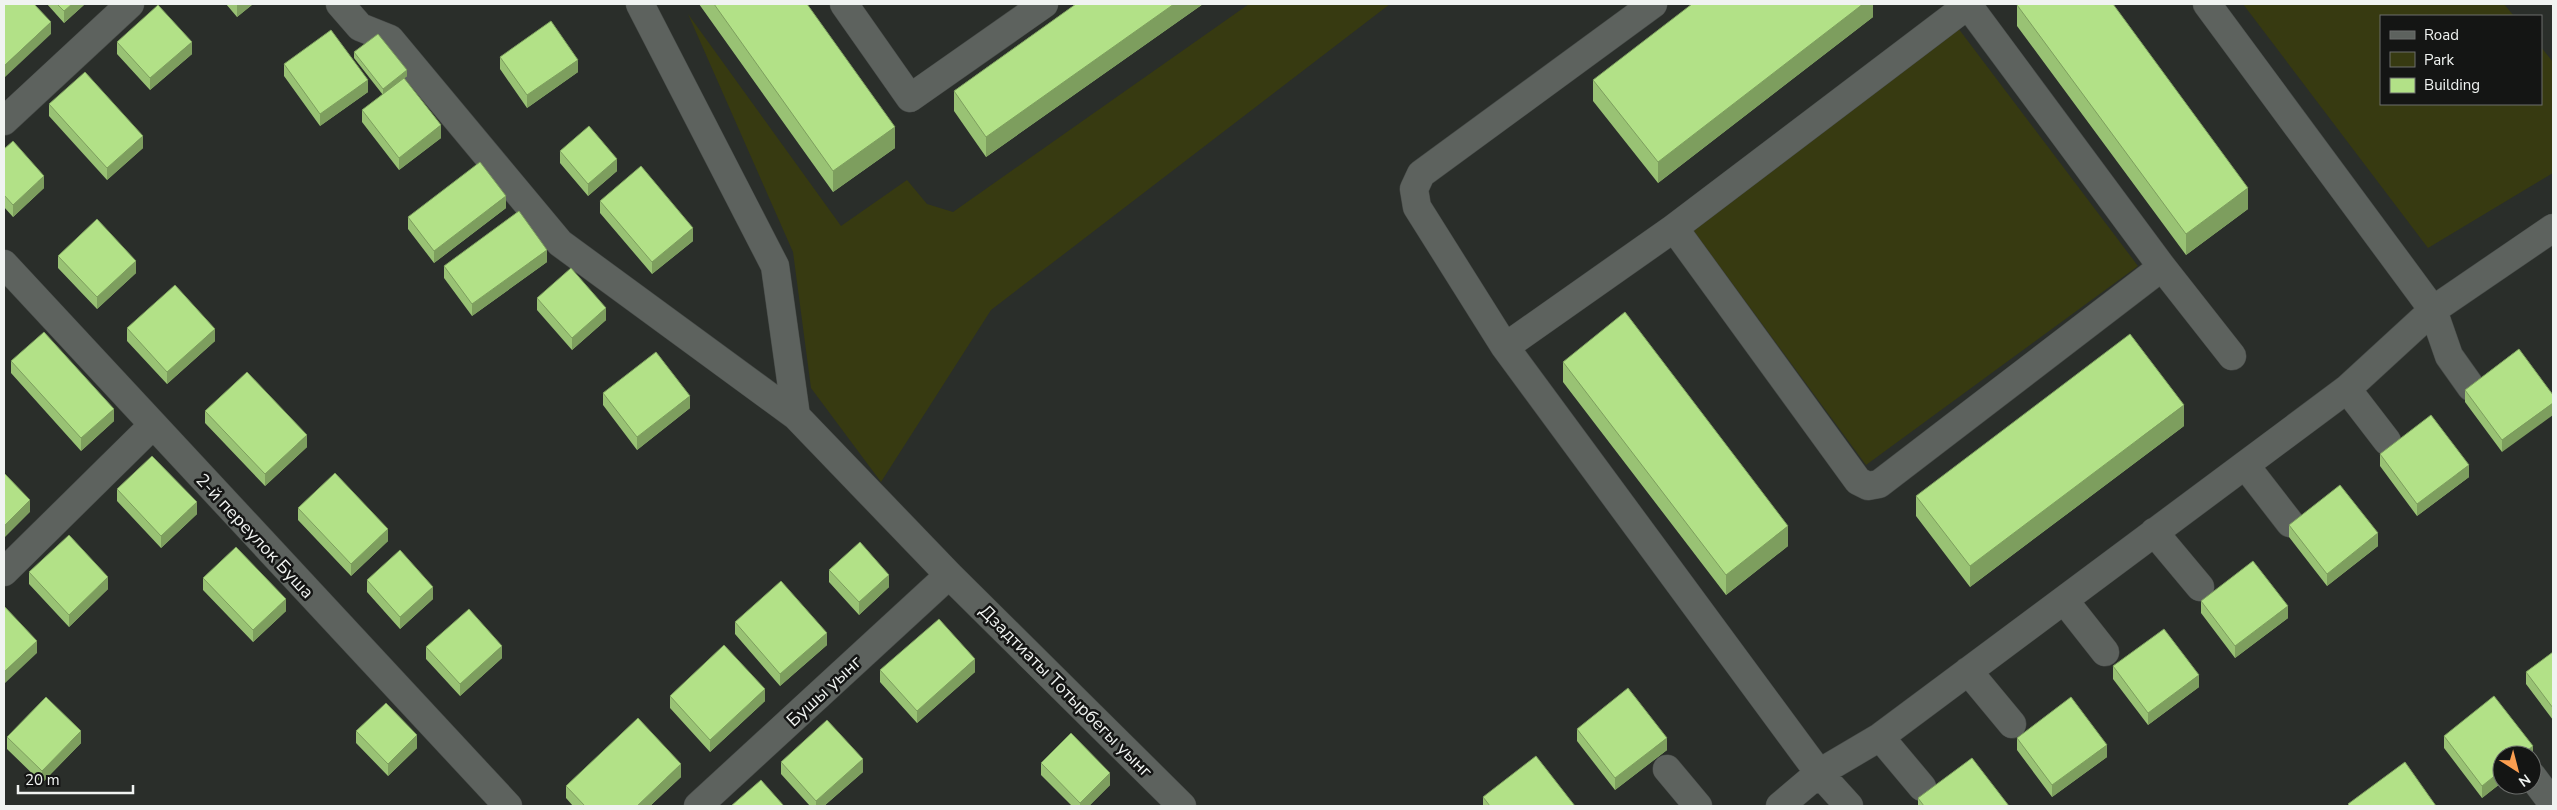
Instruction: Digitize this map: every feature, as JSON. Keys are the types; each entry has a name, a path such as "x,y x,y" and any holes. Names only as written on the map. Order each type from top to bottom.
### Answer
{"street":[{"path":"4,121 130,4"},
{"name":"Дзадтиаты Тотырбегы уынг","path":"340,4 360,27 390,39 560,243 796,416 949,575 1182,806"},
{"path":"640,4 775,266 796,416"},
{"path":"844,4 910,98 1044,4"},
{"path":"1653,4 1421,174 1414,189 1417,207 1505,347 1819,773 1850,806"},
{"path":"1505,347 1674,228 1969,4 2162,268 2232,356"},
{"path":"2207,4 2434,310 2448,356 2470,387"},
{"path":"1674,228 1858,481 1868,486 1880,484 2162,268"},
{"path":"1780,806 1819,773 1880,737 2347,389 2434,310 2550,238"},
{"name":"2-й переулок Буша","path":"4,264 152,426 508,806"},
{"path":"2347,389 2387,441"},
{"path":"4,572 152,426"},
{"path":"2245,465 2290,523"},
{"path":"2154,532 2200,587"},
{"name":"Бушы уынг","path":"698,806 949,575"},
{"path":"2064,600 2105,652"},
{"path":"1968,670 2012,724"},
{"path":"1880,737 1922,787"},
{"path":"1667,770 1698,806"},
{"path":"2542,789 2553,804"}],"green space":[{"path":"1249,4 1390,4 991,310 881,482 811,388 793,252 688,14 841,226 907,180 927,204 953,212"},
{"path":"2243,4 2504,4 2513,15 2380,15 2380,105 2542,105 2542,48 2553,62 2553,173 2428,248"},
{"path":"1958,28 2138,266 1866,465 1693,230"}],"building":[{"path":"4,4 34,4 51,22 4,66"},
{"path":"57,4 72,4 64,11"},
{"path":"714,4 807,4 895,127 833,171"},
{"path":"1076,4 1174,4 986,137 954,91"},
{"path":"1692,4 1863,4 1658,162 1593,80"},
{"path":"2113,4 2248,188 2186,234 2017,5"},
{"path":"158,5 192,42 150,78 117,42"},
{"path":"551,21 578,60 527,95 500,57"},
{"path":"331,30 368,80 320,114 284,64"},
{"path":"378,34 407,70 383,89 354,52"},
{"path":"85,72 143,136 107,168 49,104"},
{"path":"404,78 441,125 399,158 362,110"},
{"path":"589,126 617,159 588,184 560,151"},
{"path":"13,141 44,176 13,205 4,195 4,149"},
{"path":"480,162 506,196 434,251 408,217"},
{"path":"641,166 693,228 652,262 600,201"},
{"path":"519,211 547,250 472,304 444,266"},
{"path":"97,219 136,261 97,297 58,256"},
{"path":"571,268 606,308 572,338 537,298"},
{"path":"175,285 215,329 167,372 127,328"},
{"path":"1625,312 1788,526 1726,575 1563,362"},
{"path":"44,332 114,409 81,438 11,361"},
{"path":"2130,334 2184,405 1970,566 1916,496"},
{"path":"2519,349 2553,395 2553,403 2502,440 2465,390"},
{"path":"656,352 690,396 637,437 603,393"},
{"path":"247,372 307,435 265,474 205,411"},
{"path":"2431,415 2469,465 2417,504 2380,454"},
{"path":"152,456 197,502 161,536 117,489"},
{"path":"4,473 30,500 4,526"},
{"path":"335,473 388,529 351,564 298,508"},
{"path":"2340,485 2378,533 2327,574 2289,525"},
{"path":"69,535 108,577 69,615 29,572"},
{"path":"860,542 889,575 859,602 829,570"},
{"path":"236,547 286,599 253,630 203,578"},
{"path":"400,550 433,587 400,617 367,580"},
{"path":"2253,561 2288,606 2235,646 2201,601"},
{"path":"781,581 827,633 780,674 735,622"},
{"path":"4,606 37,641 4,672"},
{"path":"469,609 502,646 460,684 426,647"},
{"path":"939,619 975,659 917,711 880,670"},
{"path":"2164,629 2199,675 2148,713 2113,666"},
{"path":"724,645 765,689 710,740 670,696"},
{"path":"2553,652 2553,708 2526,672"},
{"path":"1628,688 1667,738 1615,778 1577,729"},
{"path":"2494,696 2532,745 2492,745 2492,778 2482,786 2444,736"},
{"path":"46,697 81,731 42,771 7,737"},
{"path":"2071,697 2107,745 2052,785 2017,738"},
{"path":"386,703 417,735 388,764 356,731"},
{"path":"638,718 681,764 637,806 585,806 566,786"},
{"path":"827,720 863,759 816,801 781,762"},
{"path":"1071,733 1110,773 1080,803 1041,763"},
{"path":"1536,756 1575,806 1490,806 1483,797"},
{"path":"1972,758 2009,806 1924,806 1918,798"},
{"path":"2405,762 2436,806 2350,806 2348,804"},
{"path":"761,780 784,806 731,806"}]}
